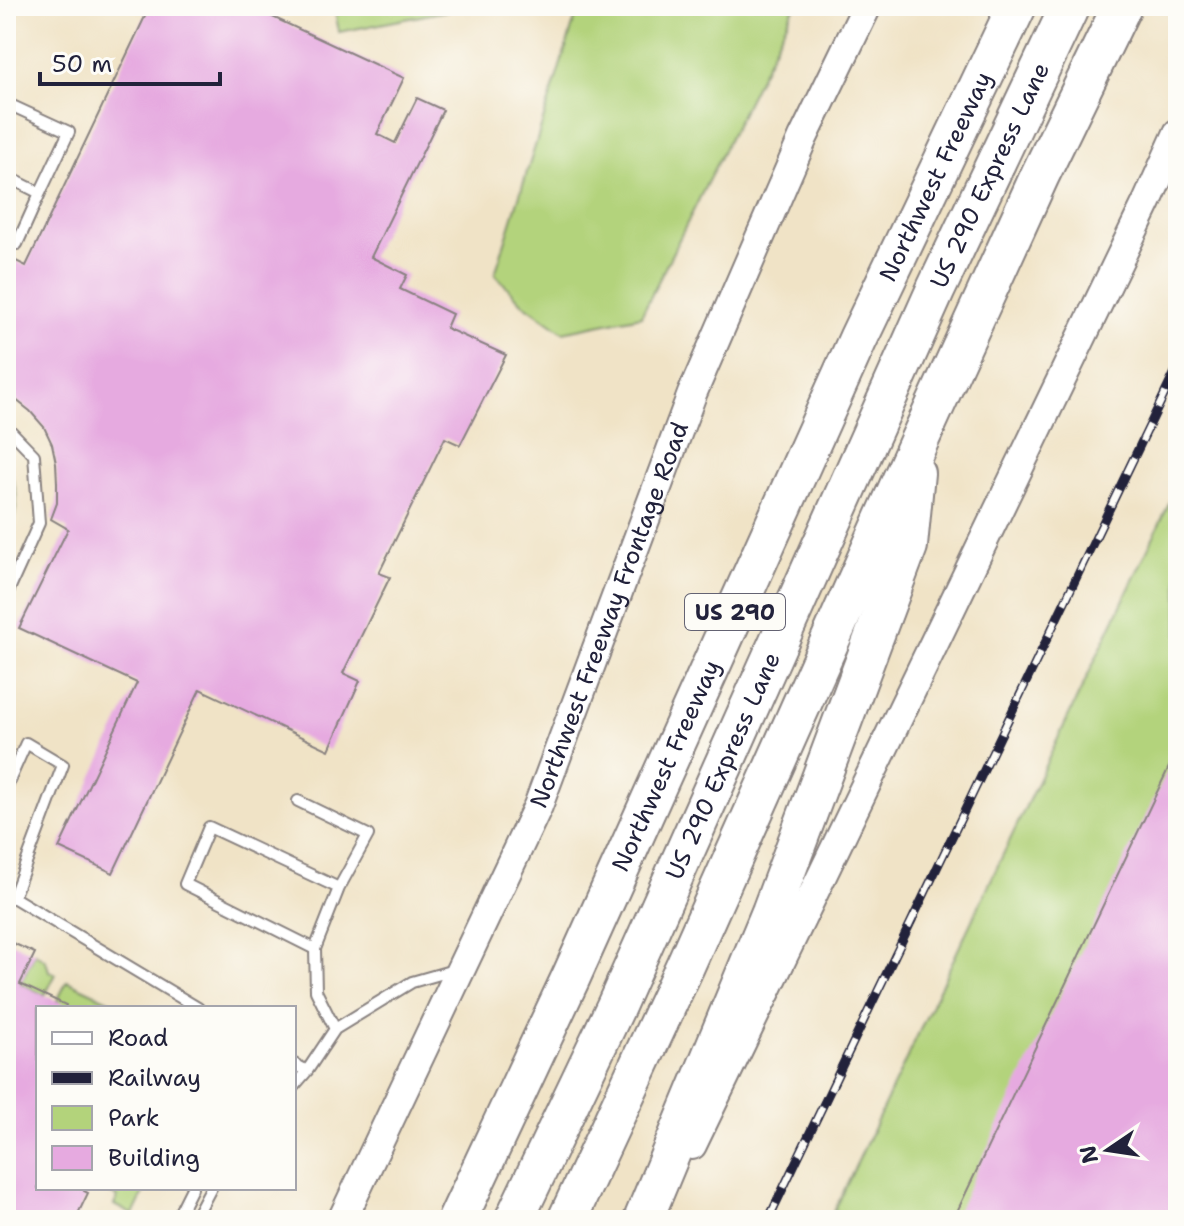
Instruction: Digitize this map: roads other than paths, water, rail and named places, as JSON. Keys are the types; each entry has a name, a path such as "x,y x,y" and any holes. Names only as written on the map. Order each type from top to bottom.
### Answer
{"highway":[{"name":"Northwest Freeway","path":"457,1220 571,977 852,352 1017,6"},
{"name":"US 290 Express Lane","path":"514,1220 616,1006 936,289 1070,6"},
{"path":"567,1220 1040,175 1122,6"},
{"path":"643,1220 771,912 908,546 919,441"}],"main road":[{"name":"Northwest Freeway Frontage Road","path":"342,1220 538,806 692,394 803,138 867,6"},
{"path":"656,1220 1141,217 1178,133"}],"lane":[{"path":"6,103 69,132 17,244 6,239"},
{"path":"6,176 40,193"},
{"path":"6,426 34,455 39,523 6,596"},
{"path":"6,788 26,743 63,765 9,895 195,1006"},
{"path":"298,801 368,835 339,888 315,949 316,991 335,1029"},
{"path":"315,949 185,884 209,827 339,888"},
{"path":"296,1084 335,1029 412,982 463,968"},
{"path":"296,1065 307,1071"},
{"path":"176,1220 191,1190"},
{"path":"194,1220 210,1190"}],"railway":[{"path":"768,1220 1178,366"}]}
